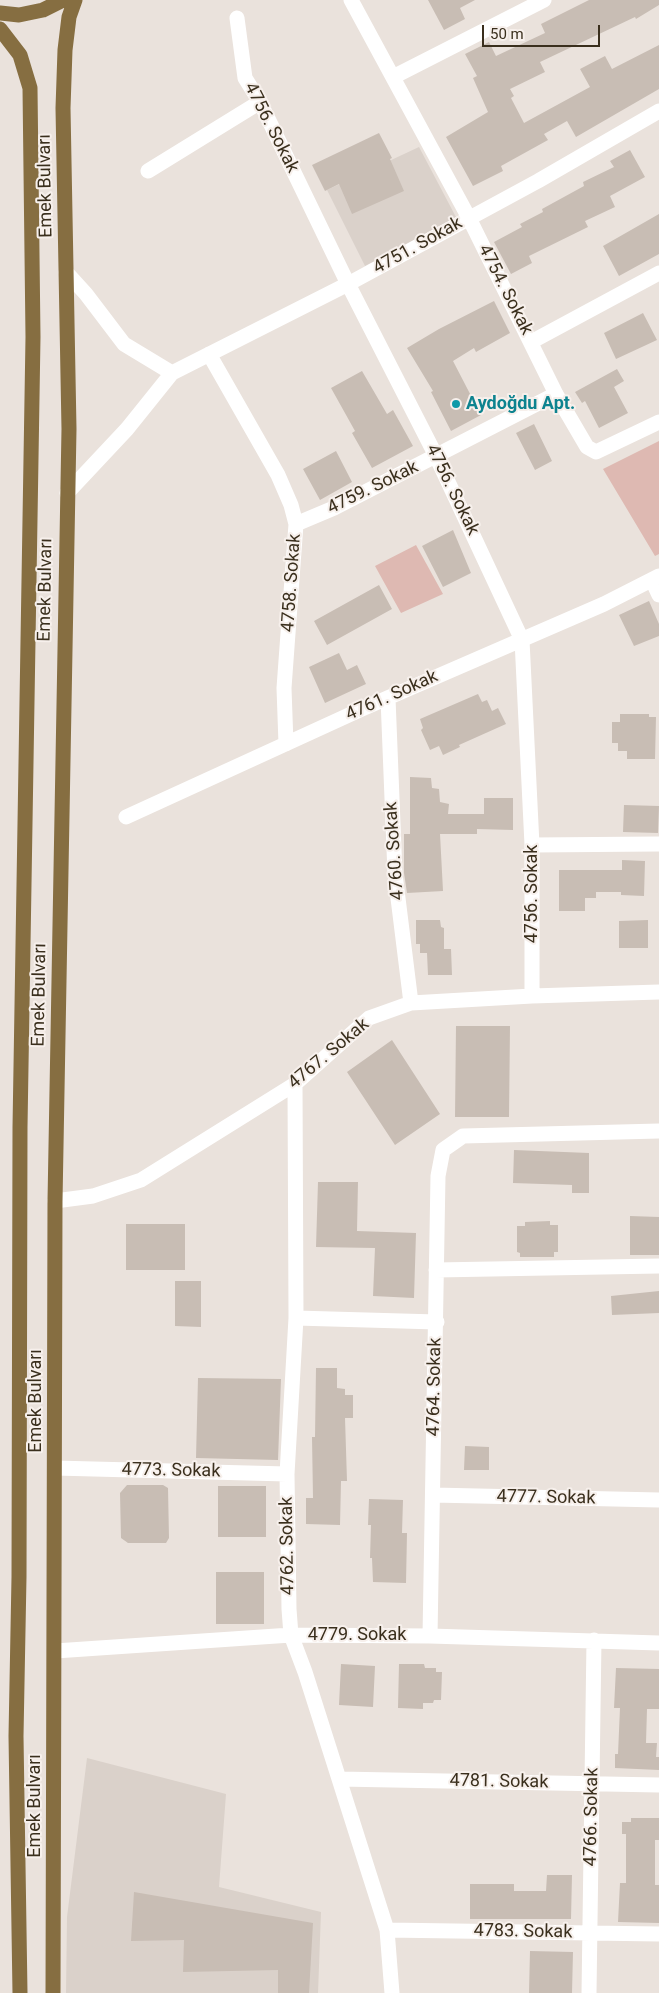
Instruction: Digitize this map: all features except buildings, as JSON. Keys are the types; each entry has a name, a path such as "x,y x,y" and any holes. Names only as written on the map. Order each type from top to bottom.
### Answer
{"highway":[{"path":"0,13 19,15 43,10 62,0"},
{"name":"Emek Bulvarı","path":"53,1993 55,1200 69,429 63,108 65,50 70,17 75,0"},
{"name":"Emek Bulvarı","path":"0,29 20,55 30,88 34,337 20,1126 19,1577 16,1736 20,1993"}],"street":[{"name":"4754. Sokak","path":"351,0 468,218 556,394 587,447 596,452 659,422"},
{"path":"393,77 544,0"},
{"name":"4756. Sokak","path":"237,18 245,78 260,102 348,284 436,456 522,640 532,845 532,996"},
{"path":"148,170 260,102"},
{"name":"4751. Sokak","path":"172,373 348,284 659,111"},
{"path":"66,272 86,294 124,344 172,373 127,429 68,493"},
{"path":"531,342 659,273"},
{"name":"4758. Sokak","path":"209,354 278,475 291,505 296,524 284,688 286,744"},
{"name":"4759. Sokak","path":"296,524 334,508 556,394"},
{"path":"656,578 659,595"},
{"name":"4761. Sokak","path":"126,817 388,698 604,604 656,578"},
{"name":"4760. Sokak","path":"388,698 395,874 411,1003"},
{"path":"532,845 659,844"},
{"name":"4767. Sokak","path":"55,1200 93,1196 141,1180 295,1084 369,1018 411,1003 532,996 659,992"},
{"name":"4762. Sokak","path":"295,1084 296,1318 287,1474 291,1635 305,1672 387,1930 392,1993"},
{"name":"4764. Sokak","path":"430,1636 437,1322 438,1176 442,1150 463,1136 659,1131"},
{"path":"436,1270 659,1266"},
{"path":"296,1318 437,1322"},
{"name":"4773. Sokak","path":"55,1468 287,1474"},
{"name":"4777. Sokak","path":"433,1495 659,1500"},
{"name":"4779. Sokak","path":"55,1651 291,1635 430,1636 659,1643"},
{"name":"4766. Sokak","path":"589,1993 594,1640"},
{"name":"4781. Sokak","path":"339,1779 659,1785"},
{"name":"4783. Sokak","path":"387,1930 659,1934"}],"shaded area":[{"path":"419,147 457,219 365,266 327,190"},
{"path":"659,441 659,554 655,556 603,469"},
{"path":"416,545 443,594 401,613 375,566"},
{"path":"87,1758 226,1794 219,1887 321,1912 318,1993 66,1993 67,1917"}],"place":[{"name":"Aydoğdu Apt.","path":"456,404"}]}
